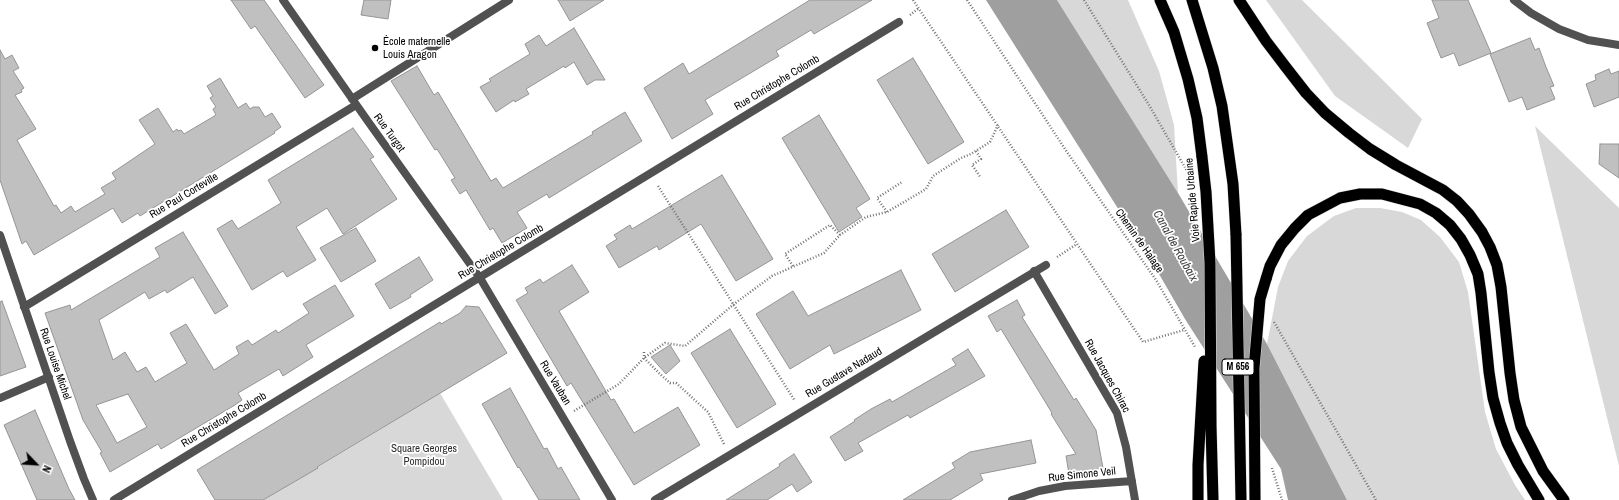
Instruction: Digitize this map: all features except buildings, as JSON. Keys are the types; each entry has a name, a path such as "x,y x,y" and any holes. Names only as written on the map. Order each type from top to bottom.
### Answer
{"highway":[{"name":"Voie Rapide Urbaine","path":"1160,0 1174,32 1188,79 1197,118 1202,157 1208,216 1210,263 1213,500"},
{"name":"M 656","path":"1192,0 1213,68 1222,106 1233,184 1236,235 1241,500"},
{"path":"1240,0 1266,41 1306,93 1325,113 1349,134 1370,149 1396,165 1443,190 1465,210 1482,232 1497,265 1501,287 1514,400 1521,427 1543,471 1564,500"},
{"path":"1255,500 1254,368 1260,306 1270,266 1282,245 1295,228 1308,215 1340,198 1360,194 1382,194 1403,198 1420,204 1436,214 1450,226 1461,239 1478,274 1489,372 1498,417 1507,444 1539,500"},
{"path":"1198,500 1200,427 1210,263"}],"street":[{"name":"Rue Turgot","path":"283,0 480,278"},
{"name":"Rue Paul Corteville","path":"24,308 354,102 509,0"},
{"path":"1514,0 1531,13 1559,29 1588,40 1619,45"},
{"name":"Rue Christophe Colomb","path":"114,500 899,22"},
{"name":"Rue Louise Michel","path":"0,235 84,479 93,500"},
{"name":"Rue Gustave Nadaud","path":"655,500 1046,265"},
{"name":"Rue Jacques Chirac","path":"1034,271 1116,413 1123,434 1135,500"},
{"name":"Rue Vauban","path":"480,278 612,500"},
{"path":"0,398 49,377"},
{"name":"Rue Simone Veil","path":"1012,500 1039,491 1065,486 1132,481"}],"path":[{"path":"913,0 1143,342 1184,330"},
{"name":"Chemin de Halage","path":"967,0 1067,152 1156,280 1196,350"},
{"path":"563,418 618,384 644,358 665,343 685,346 734,304 772,276 824,253 840,235 866,217 887,212 926,189 933,176 990,142 998,125"},
{"path":"976,151 981,159 972,165 981,178"},
{"path":"650,173 801,412"},
{"path":"887,212 878,198 902,182"},
{"path":"793,266 785,254 830,225 840,235"},
{"path":"1046,265 1077,244"},
{"path":"644,352 644,358 661,375 670,383 676,383 708,412 730,455"},
{"path":"1268,462 1272,468 1282,500"}],"green space":[{"path":"1057,0 1128,0 1159,71 1174,125 1178,193"},
{"path":"1266,0 1302,0 1422,119 1408,148 1335,96"},
{"path":"1535,126 1619,208 1619,466"},
{"path":"1356,208 1380,208 1402,212 1421,220 1440,237 1459,262 1468,292 1485,412 1496,449 1515,485 1525,500 1347,500 1267,344 1278,287 1288,261 1307,236 1334,216"},
{"name":"Square Georges Pompidou","path":"440,393 503,500 263,500 368,437"}],"water":[{"name":"Canal de Roubaix","path":"986,0 1057,0 1178,193 1267,344 1347,500 1288,500 1281,469 1185,319 1155,267"}],"place":[{"name":"École maternelle Louis Aragon","path":"375,48"}]}
